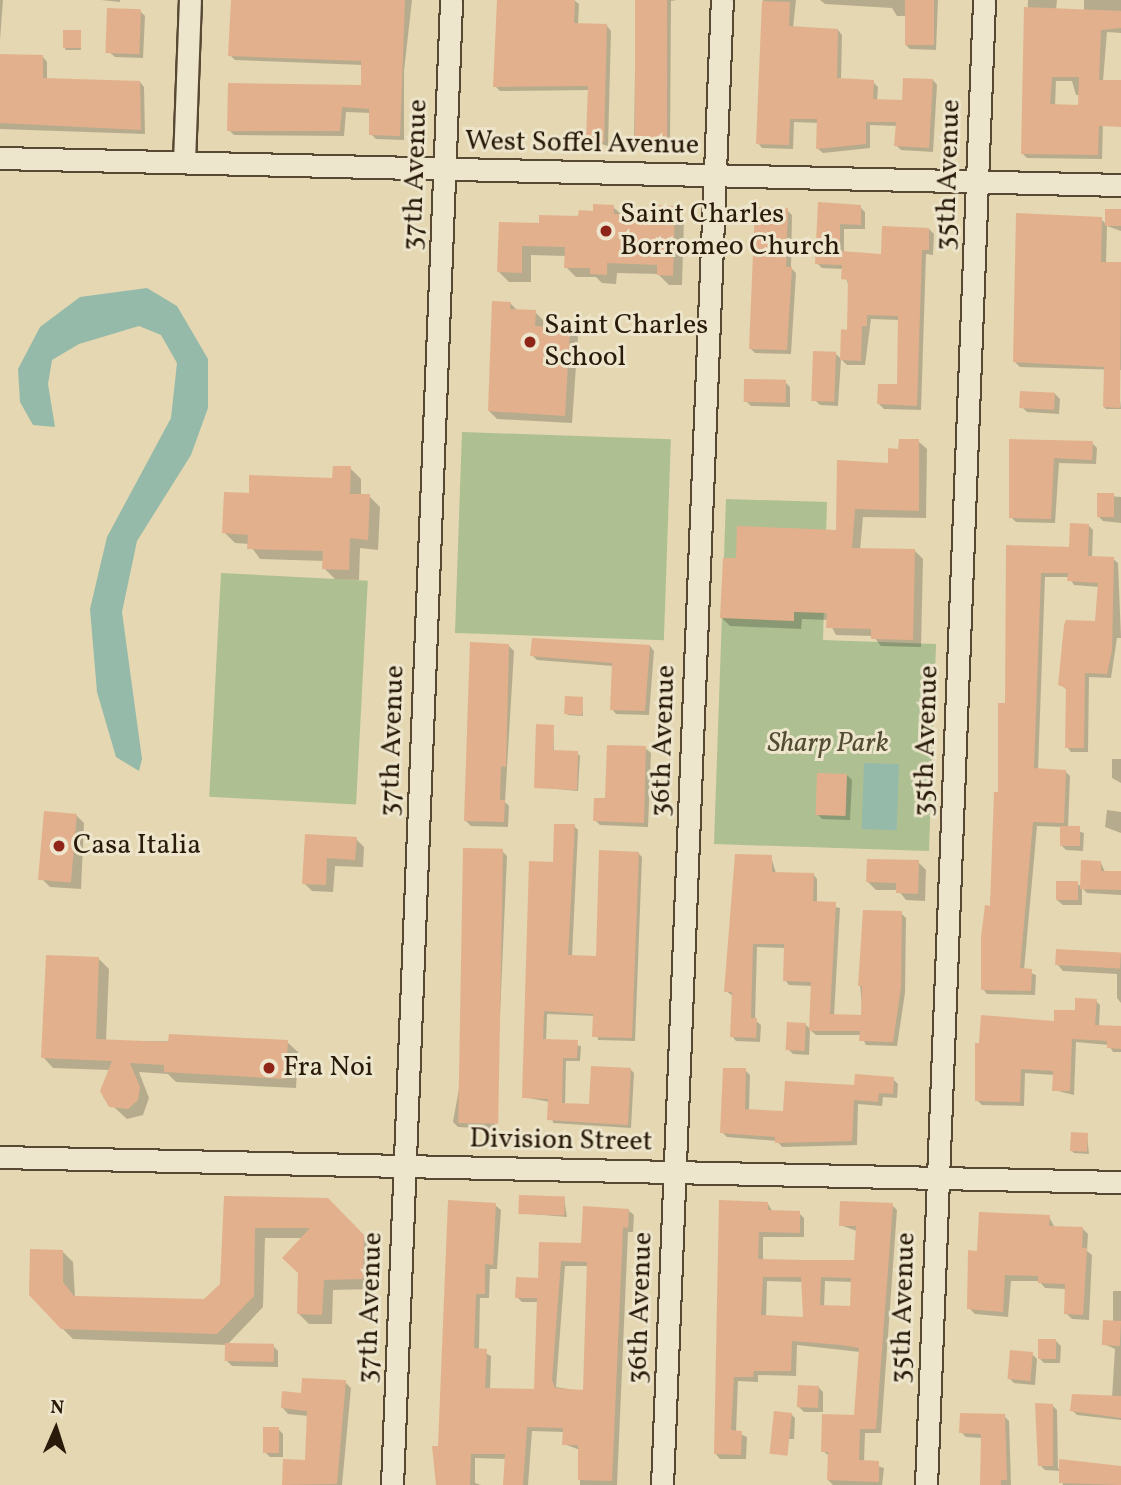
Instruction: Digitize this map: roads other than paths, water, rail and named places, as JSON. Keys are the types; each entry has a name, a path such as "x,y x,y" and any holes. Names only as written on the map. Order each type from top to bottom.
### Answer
{"street":[{"path":"184,162 190,0"},
{"name":"37th Avenue","path":"392,1485 451,0"},
{"name":"36th Avenue","path":"662,1485 722,0"},
{"name":"35th Avenue","path":"926,1485 984,0"},
{"name":"West Soffel Avenue","path":"0,158 1121,185"},
{"name":"Division Street","path":"0,1157 1121,1182"}],"place":[{"name":"Saint Charles Borromeo Church","path":"606,231"},
{"name":"Saint Charles School","path":"530,342"},
{"name":"Casa Italia","path":"59,846"},
{"name":"Fra Noi","path":"269,1068"}],"park label":[{"name":"Sharp Park","path":"828,744"}]}
